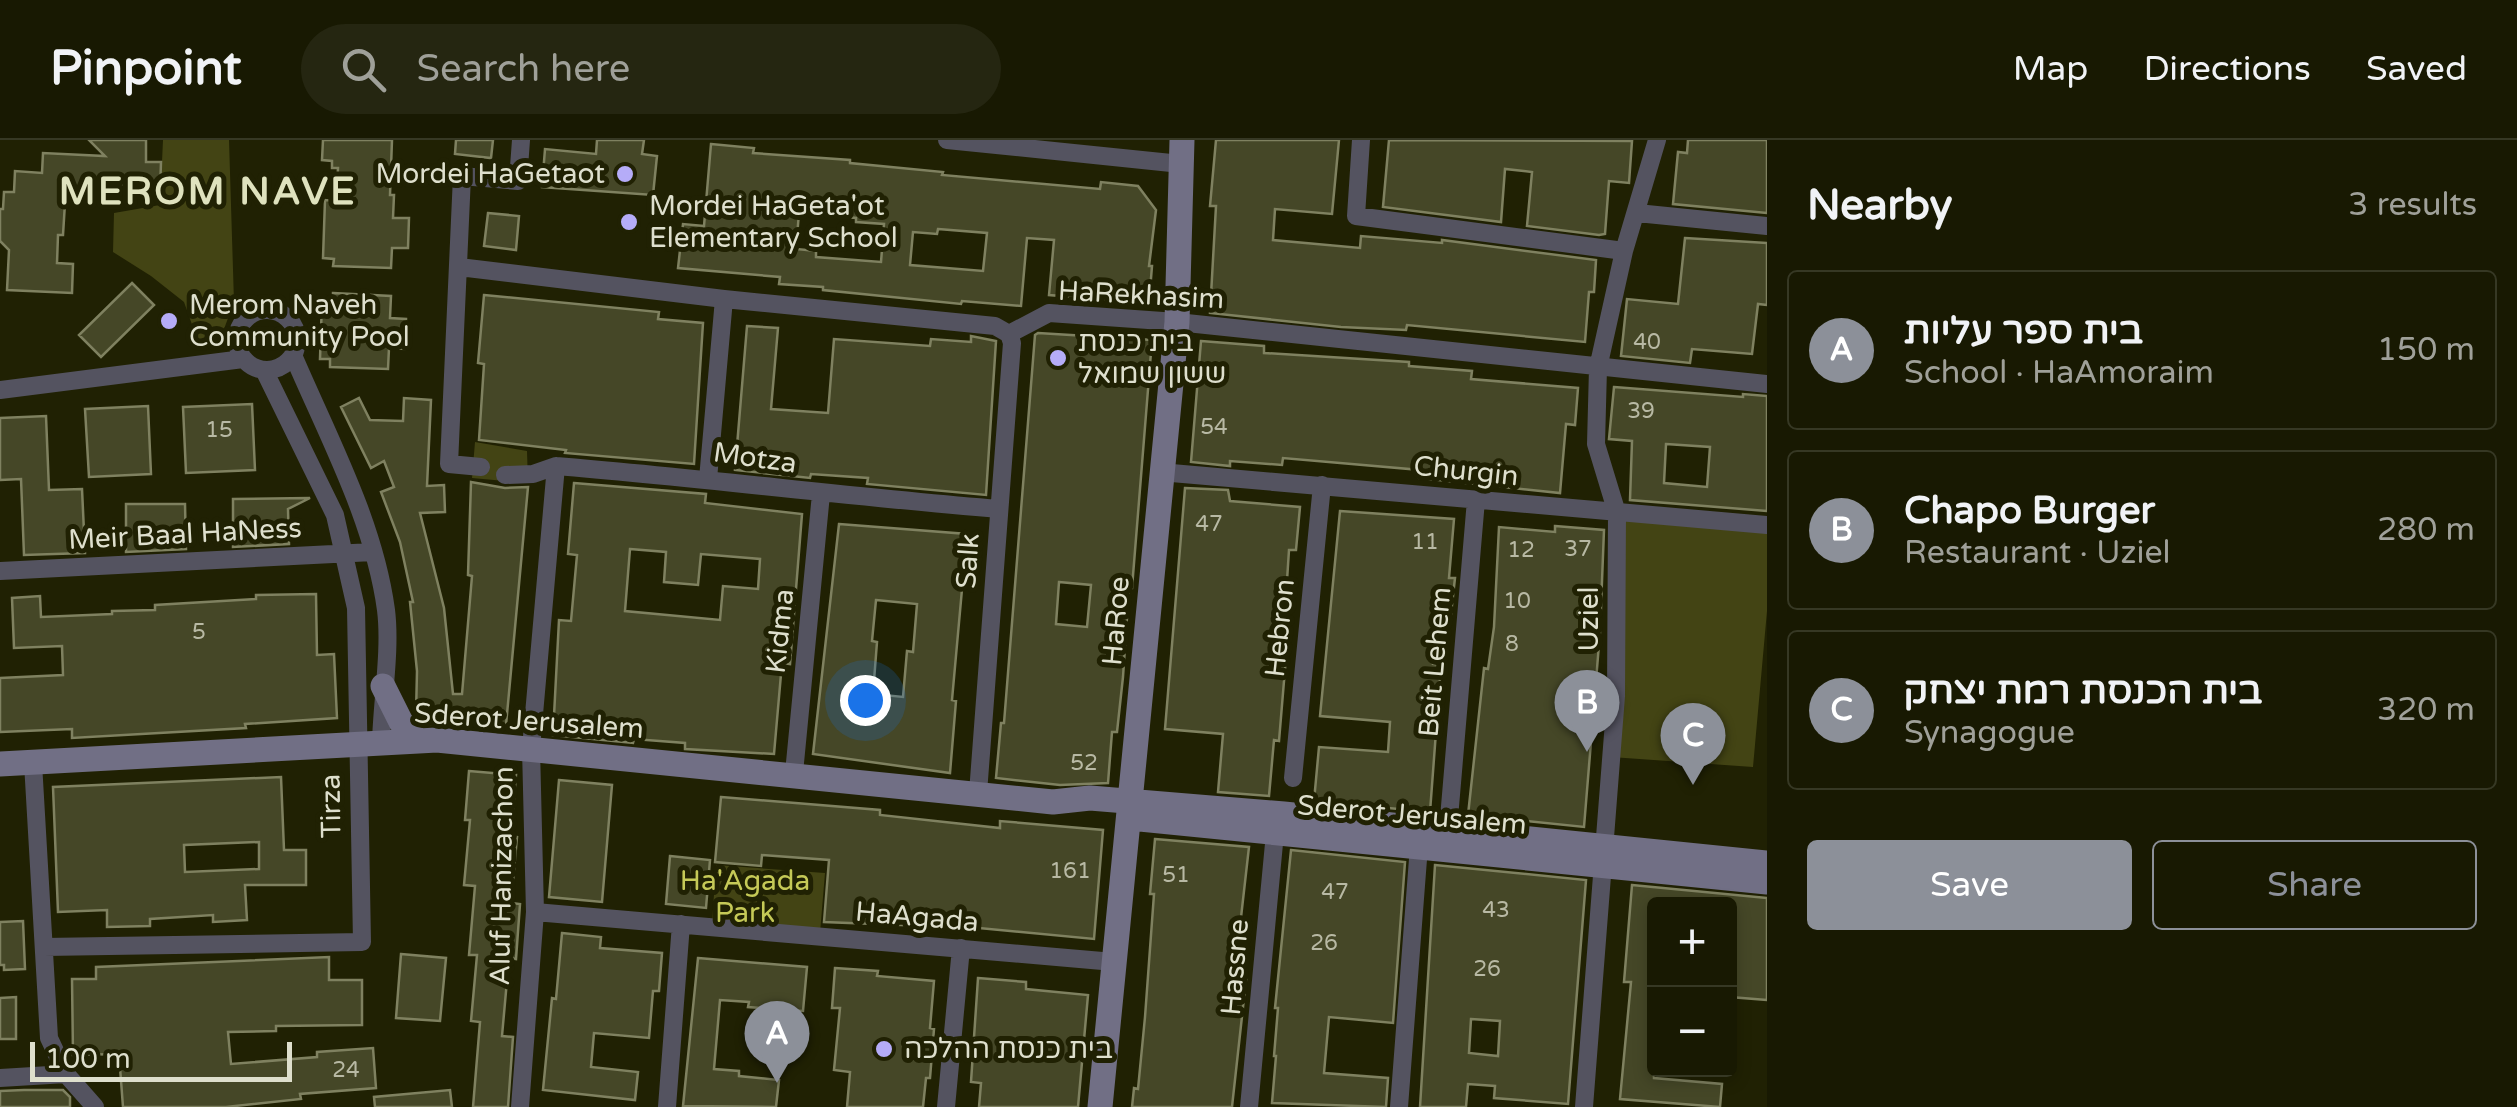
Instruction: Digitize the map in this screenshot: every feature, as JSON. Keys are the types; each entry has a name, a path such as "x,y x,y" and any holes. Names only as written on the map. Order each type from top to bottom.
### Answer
{"street":[{"path":"480,468 449,464 462,176 518,181 522,140"},
{"path":"947,140 1181,152"},
{"path":"1361,140 1356,216 1624,250"},
{"name":"Uziel","path":"1584,1107 1616,696 1616,513 1596,444 1598,368 1624,250 1658,140"},
{"name":"HaRoe","path":"1100,1107 1160,472 1178,322 1181,152"},
{"path":"1637,213 1767,226"},
{"path":"458,267 995,326 1009,334"},
{"path":"708,478 724,299"},
{"path":"260,311 278,312 293,325 297,343 293,355 281,367 264,370 251,366 243,359 236,340 238,330 260,311"},
{"name":"HaRekhasim","path":"1009,334 1050,314 1178,322 1767,384"},
{"name":"Salk","path":"978,794 1012,343 1009,334"},
{"name":"Tirza","path":"293,355 351,489 373,552 386,614 383,686 369,742"},
{"path":"0,390 243,359"},
{"name":"Tirza","path":"44,947 362,942 369,742 356,608 335,515 264,370"},
{"name":"Motza","path":"506,476 532,474 556,466 999,509"},
{"name":"Aluf Hanizachon","path":"520,1107 535,912 531,748 556,466"},
{"name":"Churgin","path":"1160,472 1767,526"},
{"name":"Hebron","path":"1293,778 1322,485"},
{"name":"Kidma","path":"794,773 820,494"},
{"name":"Beit Lehem","path":"1448,830 1476,500"},
{"name":"Meir Baal HaNess","path":"0,572 373,552"},
{"path":"383,686 401,722 417,740"},
{"name":"Sderot Jerusalem","path":"0,764 417,740 794,773 1052,802 1089,815 1128,809 1448,830 1767,882"},
{"path":"33,762 49,1038 66,1074 94,1107"},
{"name":"Sderot Jerusalem","path":"1128,809 1274,832 1419,846 1767,863"},
{"name":"Hassne","path":"1250,1107 1274,832"},
{"path":"1399,1107 1419,846"},
{"name":"HaAgada","path":"535,912 1114,962"},
{"path":"667,1107 681,924"},
{"path":"946,1107 961,948"},
{"path":"0,1078 66,1074"}],"green space":[{"path":"163,140 229,140 234,302 217,348 200,347 184,302 113,252 114,213 160,205"},
{"path":"475,442 527,451 528,483 472,478"},
{"path":"1624,520 1767,532 1767,611 1753,767 1611,757"},
{"name":"Ha'Agada Park","path":"716,865 825,873 820,933 712,924"}],"building":[{"path":"89,140 146,140 146,162 161,162 160,192 73,188 72,204 65,203 63,235 58,235 57,263 73,264 72,293 7,290 9,250 0,241 0,209 4,192 14,192 15,171 42,173 43,153 105,156"},
{"path":"323,140 392,140 393,218 409,218 408,248 392,248 391,268 333,266 334,259 323,258 325,200 336,201 338,168 332,168 332,161 322,160"},
{"path":"456,140 493,140 491,158 455,154"},
{"name":"Mordei HaGetaot","path":"597,140 644,140 642,154 657,156 653,195 542,187 545,149 596,154"},
{"path":"1216,140 1339,140 1332,214 1275,209 1273,240 1360,248 1361,236 1442,240 1596,260 1585,342 1407,325 1406,330 1341,327 1210,313 1216,206 1210,206"},
{"path":"1389,140 1632,141 1629,183 1609,181 1605,234 1599,235 1527,226 1532,172 1505,169 1501,222 1383,207"},
{"path":"1688,140 1767,140 1767,213 1673,204 1678,152 1687,153"},
{"path":"711,144 754,148 753,153 850,160 943,172 942,175 1100,189 1101,182 1138,186 1156,210 1149,303 1049,295 1054,240 1027,238 1021,306 823,290 779,284 780,277 678,268 683,224 704,226","holes":["799,213 884,224 881,262 816,257 816,251 796,249","938,229 987,233 983,271 910,265 913,232 937,234"]},
{"path":"488,213 519,216 516,250 484,246"},
{"path":"1685,238 1767,243 1767,305 1758,304 1752,354 1692,349 1690,363 1621,356 1627,299 1678,304"},
{"path":"132,283 154,305 101,357 79,335"},
{"path":"333,293 391,296 390,318 406,319 405,349 389,348 388,369 330,367 330,359 320,359 322,301 333,301"},
{"path":"484,295 659,312 658,319 703,323 694,464 565,453 566,450 479,440 484,364 478,363"},
{"path":"747,326 778,328 771,409 828,413 834,339 930,346 931,339 971,342 971,336 996,341 986,495 867,484 868,478 811,474 810,478 735,470"},
{"path":"1035,335 1152,340 1132,588 1108,783 1060,785 996,778 1004,723","holes":["1059,582 1091,585 1087,627 1056,624"]},
{"path":"1201,341 1264,346 1264,353 1409,362 1409,366 1472,371 1471,379 1578,388 1575,425 1566,424 1560,493 1419,478 1420,470 1283,458 1282,465 1191,462"},
{"path":"1614,387 1767,396 1767,511 1630,500 1632,441 1609,439","holes":["1666,444 1710,447 1707,487 1664,483"]},
{"path":"359,398 370,420 403,421 404,398 431,400 427,486 444,485 445,512 420,513 444,608 453,694 462,694 472,576 468,575 471,482 505,488 528,487 506,725 442,719 442,724 427,724 416,714 413,602 400,542 381,492 394,487 384,461 371,468 341,407"},
{"path":"252,404 255,470 186,473 183,407"},
{"path":"148,406 151,474 89,477 85,409"},
{"path":"46,416 49,490 82,489 85,553 24,555 21,479 0,480 0,418"},
{"path":"574,483 706,494 705,503 802,514 790,664 782,663 774,754 685,749 685,743 634,739 633,743 553,735 559,620 571,621 577,555 568,554","holes":["630,549 666,552 664,582 698,585 701,554 760,559 758,589 723,586 720,620 625,611"]},
{"path":"1185,488 1228,490 1230,501 1300,507 1296,550 1289,550 1282,657 1286,657 1279,741 1274,740 1269,796 1218,792 1223,734 1165,729"},
{"path":"310,498 288,509 289,544 233,547 233,499"},
{"path":"126,504 185,504 186,549 126,552"},
{"path":"1340,511 1454,519 1449,578 1455,578 1451,614 1437,613 1433,664 1441,665 1430,812 1314,801 1319,747 1388,752 1390,722 1320,716"},
{"path":"839,524 967,534 952,700 956,701 950,773 813,754","holes":["876,600 917,604 913,652 907,651 903,697 873,694"]},
{"path":"1555,526 1604,530 1584,827 1468,815 1484,668 1488,669 1494,627 1499,527 1555,532"},
{"path":"316,594 317,655 334,654 337,718 245,724 246,728 72,738 72,729 0,732 0,678 63,675 62,646 14,648 12,598 40,596 41,617 155,610 155,605 256,599 256,595"},
{"path":"469,771 516,775 511,836 517,837 511,903 520,904 516,959 509,958 502,1036 513,1037 508,1107 473,1107 480,1022 471,1021 477,955 469,955 475,886 464,885 470,820 465,820"},
{"path":"281,777 284,850 306,850 306,885 245,885 247,920 213,922 213,915 150,919 150,926 107,927 107,910 58,912 53,787","holes":["259,842 259,869 185,872 184,845"]},
{"path":"559,780 612,785 602,902 549,897"},
{"path":"721,797 880,810 880,815 1000,828 1000,821 1103,830 1094,939 927,923 926,926 824,922 829,860 762,855 761,866 715,862"},
{"path":"1155,839 1249,847 1234,979 1246,980 1232,1107 1132,1107 1134,1088 1138,1089 1145,1017"},
{"path":"1291,850 1405,862 1393,1023 1329,1017 1324,1073 1388,1078 1386,1107 1272,1103 1275,1008"},
{"path":"670,856 710,860 706,908 666,904"},
{"path":"1435,865 1586,880 1568,1104 1494,1098 1495,1086 1468,1084 1466,1107 1420,1107","holes":["1471,1019 1500,1021 1498,1056 1469,1053"]},
{"path":"1632,885 1767,898 1767,1000 1737,998 1737,897 1647,897 1647,1077 1722,1084 1720,1107 1620,1099 1631,982 1624,982"},
{"path":"23,921 25,969 4,970 4,965 0,965 0,922"},
{"path":"562,933 601,937 600,948 662,953 659,991 653,991 649,1038 594,1033 591,1067 638,1072 635,1100 543,1090"},
{"path":"401,954 446,958 440,1021 396,1018"},
{"path":"329,957 329,980 362,980 362,1025 276,1026 276,1031 228,1032 231,1064 373,1048 376,1088 300,1094 301,1099 226,1107 123,1107 119,1054 73,1055 72,979 96,979 96,967"},
{"path":"698,958 807,967 803,1011 748,1007 749,1002 720,1000 714,1069 779,1080 776,1107 683,1106"},
{"path":"835,968 934,981 930,1078 926,1078 923,1107 847,1107 850,1072 834,1070 840,1008 832,1008"},
{"path":"978,978 1026,982 1026,989 1088,995 1078,1107 979,1107 981,1083 971,1082"},
{"path":"16,997 16,1039 0,1039 0,998"},
{"path":"63,1090 70,1097 70,1107 0,1107 0,1091"},
{"path":"450,1090 452,1107 375,1107 374,1097"}],"place":[{"name":"Mordei HaGetaot","path":"625,174"},
{"name":"Mordei HaGeta'ot Elementary School","path":"629,222"},
{"name":"Merom Naveh Community Pool","path":"169,321"},
{"name":"בית כנסת ששון שמואל","path":"1058,358"},
{"name":"Chapo Burger","path":"1587,752"},
{"name":"בית הכנסת רמת יצחק","path":"1693,785"},
{"name":"בית כנסת ההלכה","path":"884,1049"},
{"name":"בית ספר עליות","path":"777,1083"}],"district":[{"name":"MEROM NAVE","path":"208,192"}]}
